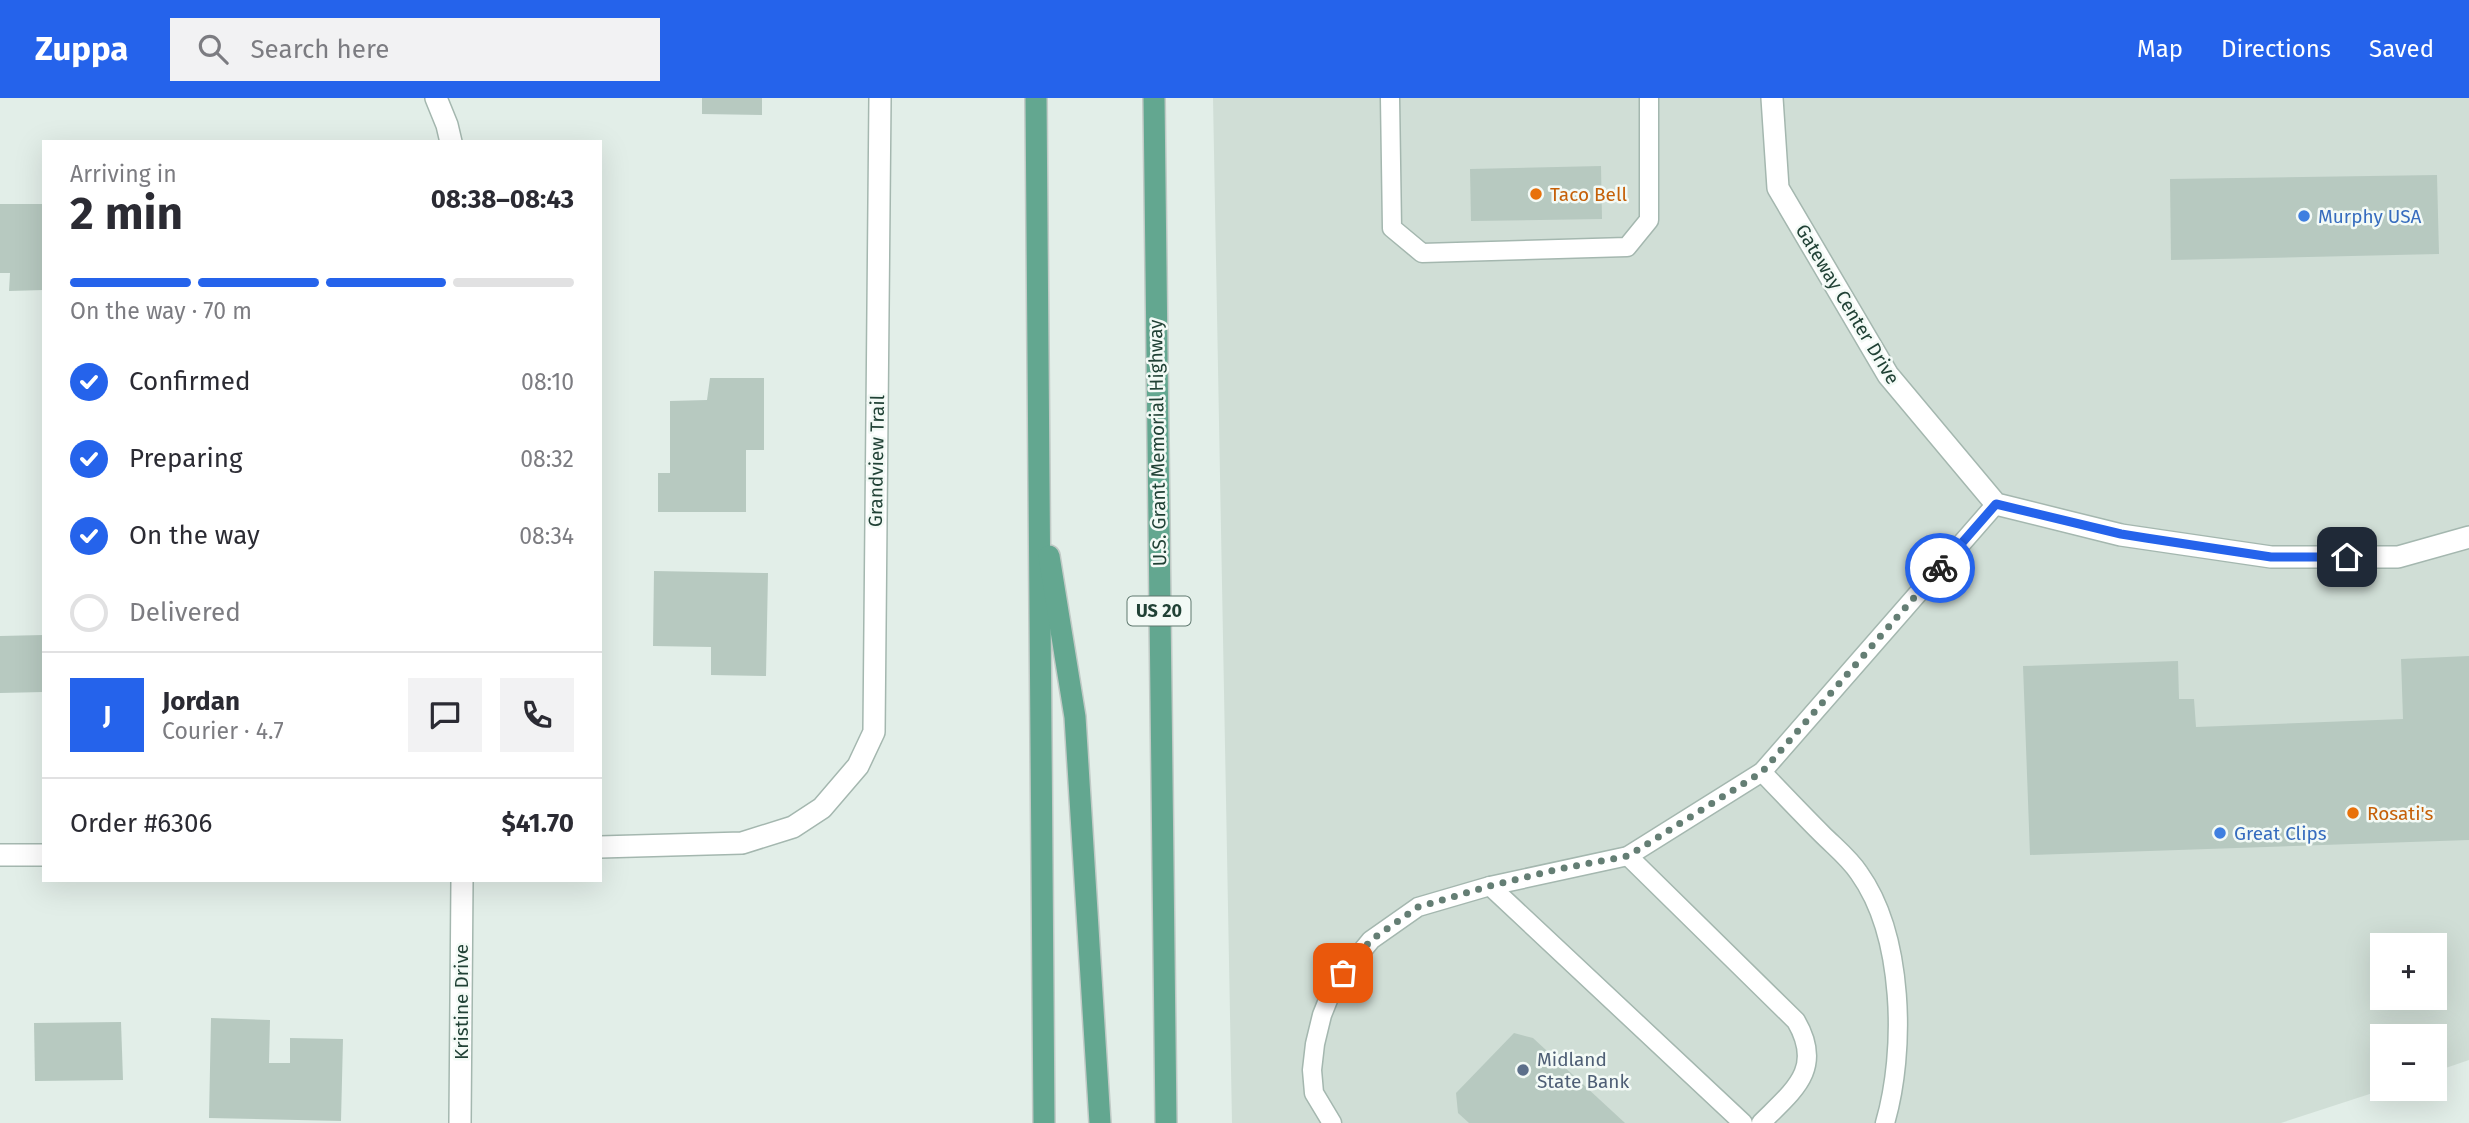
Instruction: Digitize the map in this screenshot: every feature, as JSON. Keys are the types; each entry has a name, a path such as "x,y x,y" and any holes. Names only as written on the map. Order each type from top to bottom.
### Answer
{"main road":[{"path":"1036,98 1044,1123"},
{"name":"U.S. Grant Memorial Highway","path":"1154,98 1166,1123"},
{"path":"1038,488 1075,716 1100,1123"}],"street":[{"path":"436,98 451,140"},
{"name":"Grandview Trail","path":"602,847 741,843 793,827 822,808 858,766 874,732 880,98"},
{"name":"Gateway Center Drive","path":"1772,98 1778,188 1888,375 1996,504"},
{"path":"1996,504 2121,534 2271,557 2398,557 2469,537"},
{"path":"0,855 42,855"},
{"name":"Kristine Drive","path":"460,1123 462,882"}],"lane":[{"path":"1391,98 1392,228 1422,253 1627,247 1649,220 1649,98"},
{"path":"1332,1123 1314,1093 1312,1070 1322,1015 1334,985 1371,940 1418,907 1559,869 1628,856 1762,772 1996,504"},
{"path":"1762,772 1850,861 1875,900 1885,928 1895,990 1897,1056 1892,1100 1885,1123"},
{"path":"1628,856 1796,1021 1806,1037 1806,1072 1794,1090 1761,1123"},
{"path":"1490,886 1743,1123"}],"shaded area":[{"path":"1213,98 2469,98 2469,1060 2447,1068 2447,1024 2370,1024 2370,1094 2281,1123 1232,1123"}],"building":[{"path":"702,98 762,98 762,115 702,114"},
{"name":"Taco Bell","path":"1601,166 1602,219 1471,221 1470,169"},
{"path":"2437,175 2439,254 2171,260 2170,179"},
{"path":"0,204 42,204 42,290 9,291 10,273 0,273"},
{"path":"710,378 764,378 764,450 746,450 746,512 658,512 658,473 670,473 670,401 707,400"},
{"path":"654,571 768,573 766,676 711,675 711,647 653,646"},
{"path":"42,635 42,692 0,693 0,636"},
{"path":"2469,656 2469,840 2030,855 2023,666 2178,661 2179,699 2194,699 2196,727 2403,719 2401,659"},
{"path":"211,1018 270,1020 269,1063 290,1063 290,1038 343,1039 341,1121 209,1118"},
{"path":"121,1022 123,1080 35,1081 34,1023"},
{"name":"Midland State Bank","path":"1514,1033 1533,1038 1625,1123 1469,1123 1458,1113 1456,1093"}],"way so far":[{"path":"1343,973 1371,940 1418,907 1559,869 1628,856 1762,772 1940,568"}],"place":[{"name":"Taco Bell","path":"1536,194"},
{"name":"Murphy USA","path":"2304,216"},
{"name":"Rosati's","path":"2353,813"},
{"name":"Great Clips","path":"2220,833"},
{"name":"Midland State Bank","path":"1523,1070"}],"route":[{"path":"1940,568 1996,504 2121,534 2271,557 2347,557"}]}
